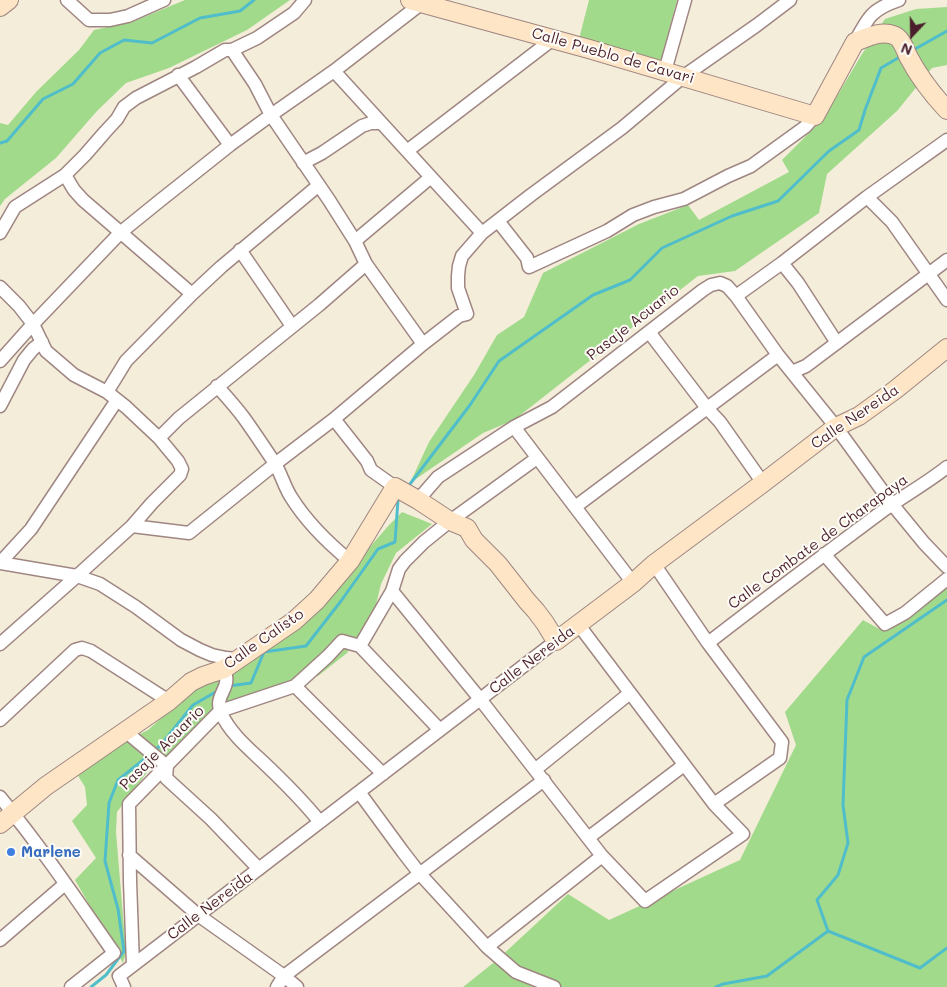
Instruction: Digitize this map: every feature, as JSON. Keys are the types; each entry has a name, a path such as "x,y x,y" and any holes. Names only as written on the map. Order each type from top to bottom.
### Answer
{"street":[{"path":"0,7 9,0"},
{"path":"66,0 90,20 110,20 128,16 164,0"},
{"path":"0,233 15,207 65,175 117,119 124,107 136,98 225,50 232,50 257,38 294,13 305,0"},
{"path":"664,71 685,0"},
{"path":"132,526 189,533 334,419 423,344 459,316 467,314 458,288 459,266 462,256 482,233 622,128 684,76 790,0"},
{"path":"498,221 527,258 529,267 607,231 633,215 684,199 751,166 805,127 815,116 865,23 875,12 899,0"},
{"path":"0,361 32,324 120,233 230,145 334,71 416,2"},
{"name":"Calle Pueblo de Cavari","path":"416,2 684,76 815,116"},
{"path":"855,42 886,33 894,35 901,42 922,81 947,110"},
{"path":"407,151 553,39"},
{"path":"232,50 252,79 271,115 355,241 366,264 423,344"},
{"path":"334,71 482,233"},
{"path":"178,76 230,145"},
{"path":"303,163 322,153 362,126 371,123 381,123"},
{"path":"736,296 867,197 947,140"},
{"path":"65,175 83,200 192,294"},
{"path":"355,241 431,177"},
{"path":"0,563 31,529 112,396 126,361 210,277 319,185"},
{"path":"867,197 892,222 947,300"},
{"path":"240,250 292,326"},
{"path":"792,372 806,366 947,260"},
{"path":"782,263 798,283 837,343"},
{"path":"160,438 179,418 319,305 366,264"},
{"name":"Pasaje Acuario","path":"418,500 438,477 514,427 552,407 711,285 720,283 727,286 736,296 778,355 836,427 892,504 924,543 947,567"},
{"path":"0,287 19,306 32,324 46,351 74,375 112,396 160,438 178,460 182,469 180,475 132,526 0,644"},
{"path":"649,332 720,422 763,483"},
{"path":"0,406 24,360 42,342"},
{"name":"Calle Nereida","path":"122,981 134,965 633,583 654,564 836,427 859,416 895,390 947,348"},
{"path":"575,508 778,355"},
{"path":"217,386 243,417 275,464 281,474 284,486 306,517 328,542 350,561"},
{"path":"334,419 367,461 371,470 450,521 467,528 474,540 498,564 545,623 556,641"},
{"path":"514,427 633,583"},
{"path":"440,730 360,646 392,590 398,569 405,560 450,521 537,458"},
{"name":"Calle Combate de Charapaya","path":"708,643 892,504 930,481 947,468"},
{"name":"Calle Calisto","path":"6,818 53,782 169,701 191,682 224,669 294,621 317,600 350,561 395,487"},
{"path":"824,554 885,624 905,612 947,579"},
{"path":"0,563 77,576 100,584 136,607 181,640 212,656 239,659"},
{"path":"654,564 708,643 782,742 780,758 714,804"},
{"path":"392,590 536,769 602,856 645,901 743,834 714,804 578,624"},
{"name":"Pasaje Acuario","path":"134,965 129,855 129,804 220,711 296,686 342,641 360,646"},
{"path":"0,720 75,650 82,648 91,651 169,701"},
{"path":"224,669 227,675 227,683 219,701 220,711 231,729 303,800 320,822"},
{"path":"296,686 383,774"},
{"path":"536,769 630,693"},
{"path":"125,731 167,766 166,778 211,819 259,869"},
{"path":"588,838 684,765"},
{"path":"281,982 544,780"},
{"path":"360,792 420,874 487,946 516,972 554,987"},
{"path":"0,797 6,818 65,884 114,953 71,987"},
{"path":"129,855 198,916 281,982 297,987"},
{"path":"487,946 602,856"},
{"path":"0,940 65,884"}],"green space":[{"path":"185,0 290,0 247,30 169,68 126,83 97,111 56,158 5,199 0,206 0,123 8,125 36,92 79,50 94,30 132,22"},
{"path":"589,0 677,0 661,60 579,39"},
{"path":"947,7 947,65 932,68 897,111 827,174 819,213 735,271 698,276 514,420 483,433 410,483 429,442 474,375 497,335 524,317 543,273 639,224 688,205 699,220 789,172 782,160 824,118 885,19 916,9"},
{"path":"402,512 432,524 396,553 381,584 375,609 347,653 318,676 276,686 229,706 199,728 148,771 117,812 116,832 126,952 123,963 75,880 96,858 72,821 87,805 85,787 77,774 124,742 148,730 197,686 236,670 362,556"},
{"path":"947,584 947,987 463,987 497,960 568,894 609,920 740,860 796,745 785,712 863,620 883,631"}],"waterway":[{"path":"0,143 7,141 43,99 73,84 100,53 124,40 152,43 200,18 240,11 254,0"},
{"path":"915,49 947,31"},
{"path":"410,484 470,405 499,361 593,295 630,280 662,248 732,216 778,201 829,151 859,130 881,68 898,58"},
{"path":"229,686 251,683 264,652 306,646 378,549 395,542 398,500"},
{"path":"828,931 817,900 838,875 848,843 843,805 847,700 864,657 947,600"},
{"path":"156,749 193,705 219,690"},
{"path":"91,987 106,975 124,951 118,909 105,861 109,803 118,780 147,757"},
{"path":"716,987 767,976 828,931 920,968 947,948"}],"place":[{"name":"Marlene","path":"11,852"}]}
